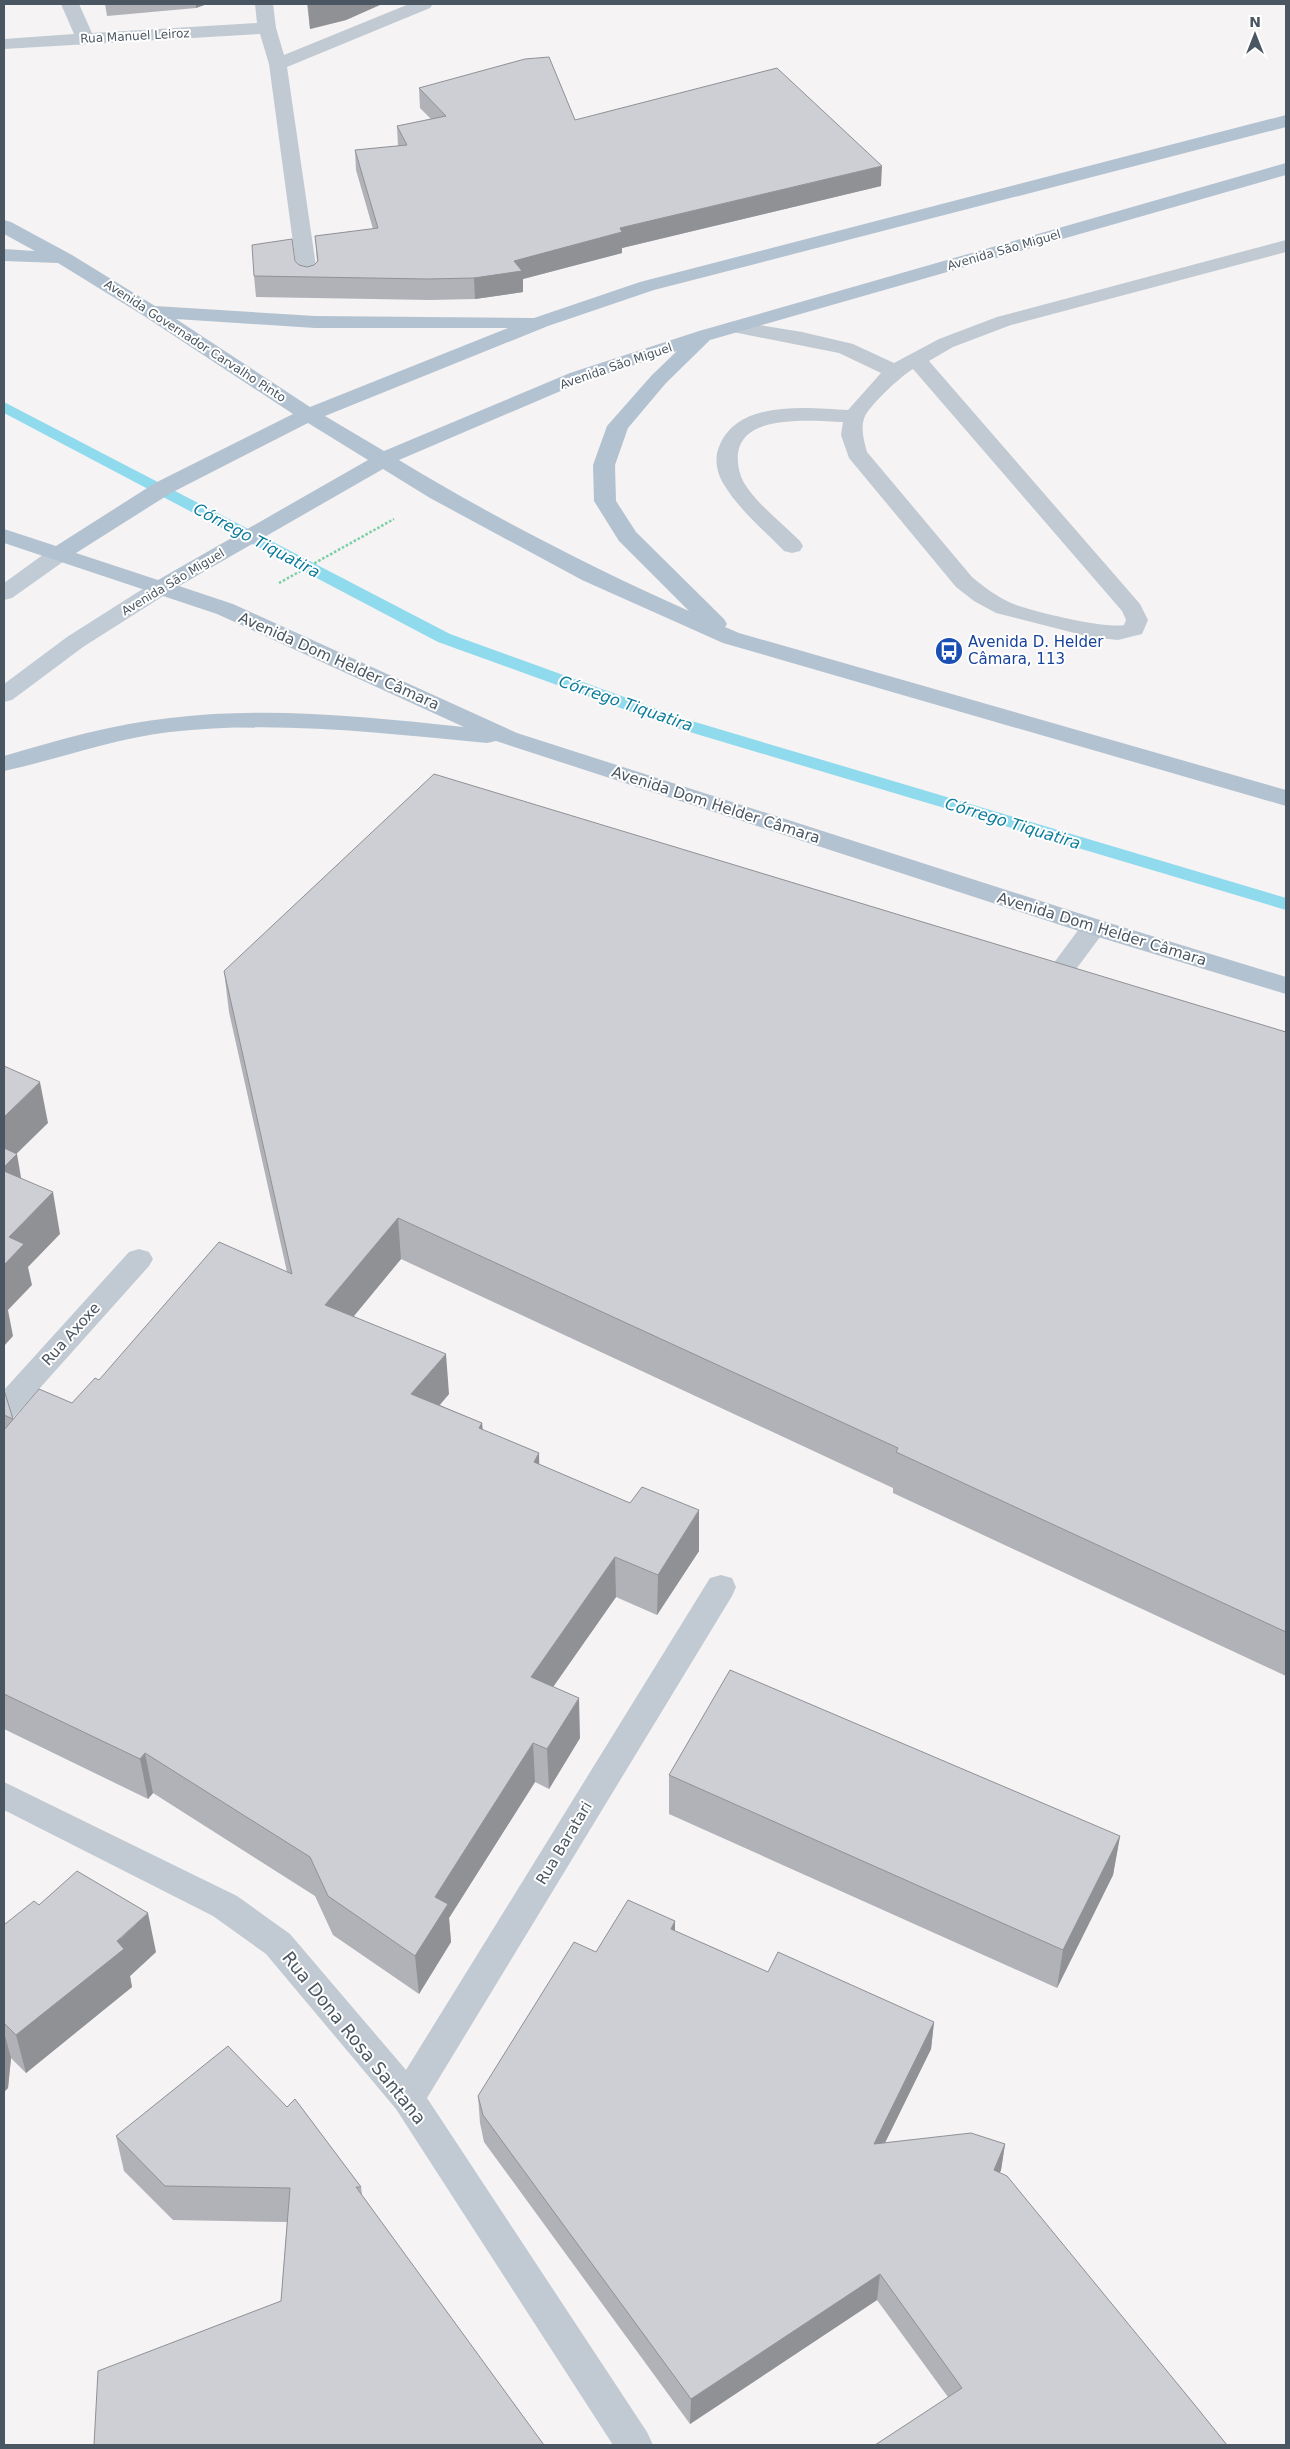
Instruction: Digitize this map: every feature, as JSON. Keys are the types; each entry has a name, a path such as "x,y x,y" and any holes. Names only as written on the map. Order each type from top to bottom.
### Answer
{"main road":[{"path":"4,593 59,554 163,488 310,414 541,322 647,286 1285,119"},
{"name":"Avenida São Miguel","path":"4,695 75,642 160,588 384,459 577,377 706,335 1286,168"},
{"name":"Avenida Governador Carvalho Pinto","path":"4,226 65,259 151,312 274,394 384,459"},
{"path":"4,255 65,259"},
{"path":"151,312 315,322 541,322"},
{"path":"706,335 659,379 618,426 604,465 606,501 627,536 665,576 731,638"},
{"path":"384,459 438,494 590,575 731,638 1286,798"},
{"path":"4,536 160,588"},
{"name":"Avenida Dom Helder Câmara","path":"160,588 225,609 509,738 1094,927 1286,986"},
{"path":"4,764 83,742 169,725 254,720 328,721 509,738"}],"street":[{"path":"70,4 85,39"},
{"path":"264,4 267,28 278,64 308,280"},
{"path":"278,64 424,4"},
{"name":"Rua Manuel Leiroz","path":"4,44 267,28"},
{"path":"916,359 1132,609 1137,620 1134,629 1118,633 1098,632 1004,608 982,596 964,582 857,453 852,435 854,416 894,371 916,359 946,343 1004,321 1286,246"},
{"path":"735,328 802,338 846,348 894,371"},
{"path":"792,546 736,487 726,465 728,443 742,426 769,417 854,416"},
{"path":"1065,966 1094,927"},
{"name":"Rua Axoxe","path":"4,1409 138,1259"},
{"name":"Rua Baratari","path":"408,2098 721,1587"},
{"name":"Rua Dona Rosa Santana","path":"4,1795 225,1906 278,1944 408,2098 634,2445"}],"path":[{"path":"282,582 398,516"}],"building":[{"path":"549,57 575,120 777,68 882,166 620,228 622,232 514,261 522,271 474,278 428,279 254,276 252,245 292,239 295,261 299,265 307,267 314,265 318,261 315,236 378,228 355,150 407,145 397,126 446,116 419,88 525,59"},
{"path":"434,774 1286,1032 1286,1632 896,1452 898,1448 398,1218 325,1305 446,1354 411,1394 482,1423 479,1428 539,1453 534,1462 630,1503 642,1487 699,1510 658,1575 615,1557 531,1677 579,1698 547,1749 533,1743 435,1897 448,1904 415,1956 328,1896 310,1857 145,1753 140,1759 4,1694 4,1430 39,1389 72,1403 95,1378 99,1380 219,1242 292,1274 224,971"},
{"path":"4,1066 40,1082 4,1117"},
{"path":"4,1148 17,1154 4,1167"},
{"path":"4,1171 53,1192 9,1237 24,1244 4,1265"},
{"path":"4,1390 13,1419 4,1415"},
{"path":"730,1670 1120,1836 1063,1950 669,1775"},
{"path":"77,1871 148,1913 117,1941 124,1949 16,2035 4,2023 4,1922 5,1924 34,1901 39,1905"},
{"path":"628,1900 675,1921 671,1929 768,1972 778,1952 934,2022 874,2144 971,2133 1005,2144 994,2170 1007,2176 1227,2445 875,2445 962,2388 880,2274 691,2399 483,2115 478,2096 574,1942 596,1952"},
{"path":"228,2046 287,2107 295,2099 361,2187 356,2187 544,2445 94,2445 98,2371 281,2301 290,2188 165,2186 116,2136"}],"waterway":[{"name":"Córrego Tiquatira","path":"4,407 444,638 679,723 1286,904"}],"place":[{"name":"Avenida D. Helder Câmara, 113","path":"949,651"}]}
